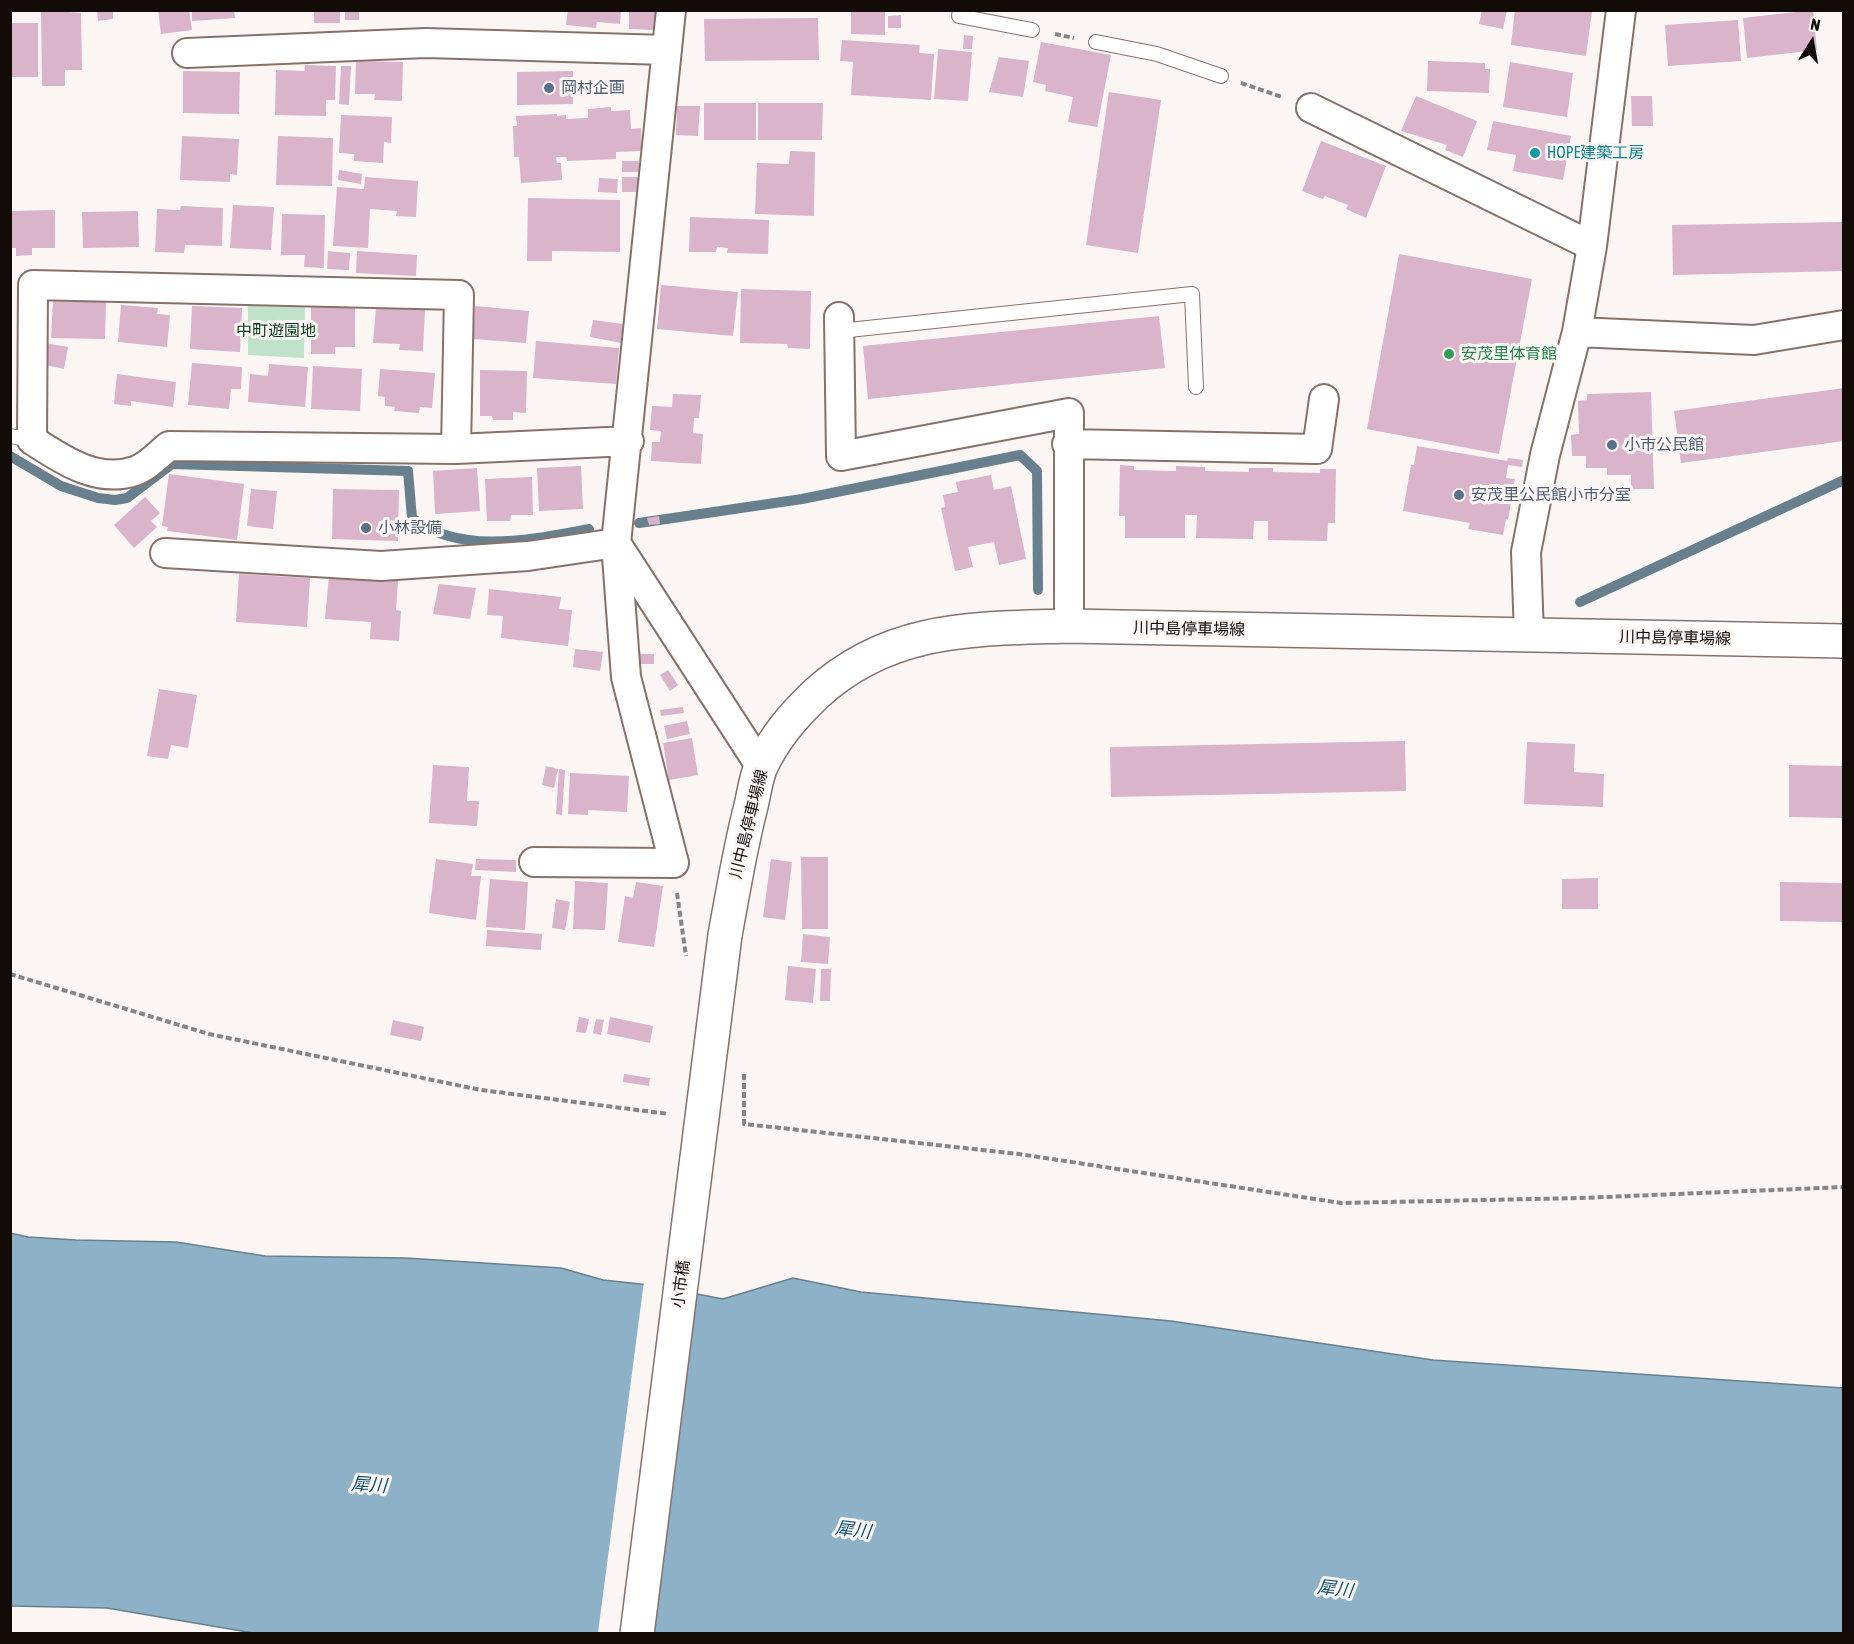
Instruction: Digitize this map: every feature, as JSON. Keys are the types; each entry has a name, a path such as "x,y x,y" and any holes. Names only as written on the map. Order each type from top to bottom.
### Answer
{"main road":[{"name":"川中島停車場線","path":"725,935 741,845 761,767 789,719 837,674 888,647 942,633 990,628 1069,626 1844,641"},
{"name":"小市橋","path":"637,1634 725,935"}],"street":[{"path":"534,862 674,863 626,677 616,543 629,441 671,10"},
{"path":"1530,635 1526,552 1545,455 1577,332 1592,246 1596,191 1621,10"},
{"path":"187,53 426,43 667,50"},
{"path":"1311,108 1592,246"},
{"path":"456,449 459,295 33,285 21,438 69,464 107,474 136,471 169,446 456,449 629,441"},
{"path":"839,324 841,456 1068,412 1069,626"},
{"path":"1577,332 1754,340 1844,326"},
{"path":"1067,444 1317,449 1324,399"},
{"path":"165,553 381,566 528,556 616,543"},
{"path":"616,543 761,767"}],"lane":[{"path":"960,10 959,16 1032,30"},
{"path":"1096,42 1157,54 1221,76"},
{"path":"839,324 1192,294 1196,387"}],"path":[{"path":"1032,30 1096,42"},
{"path":"1221,76 1311,108"},
{"path":"674,863 680,921 688,964"},
{"path":"10,974 209,1034 482,1090 675,1115"},
{"path":"744,1070 744,1124"},
{"path":"733,1122 1019,1154 1341,1203 1582,1198 1844,1187"}],"green space":[{"name":"中町遊園地","path":"248,306 305,307 304,358 248,355"}],"water":[{"name":"犀川","path":"10,1233 28,1237 76,1240 176,1242 265,1256 406,1258 561,1268 603,1280 650,1285 723,1299 793,1278 861,1292 1171,1321 1433,1360 1843,1388 1843,1633 259,1634 107,1608 11,1606"}],"pier":[{"path":"644,1281 696,1291 652,1634 598,1633"}],"building":[{"path":"41,10 81,13 82,70 65,70 65,86 42,86"},
{"path":"97,10 113,10 113,19 98,21"},
{"path":"158,10 189,10 192,30 161,34"},
{"path":"192,10 234,10 235,18 192,21"},
{"path":"314,10 340,10 340,23 314,23"},
{"path":"345,10 359,10 359,20 345,20"},
{"path":"568,10 621,10 620,24 597,22 596,28 566,25"},
{"path":"629,10 656,10 655,30 629,29"},
{"path":"1482,10 1507,10 1503,29 1479,24"},
{"path":"1515,10 1592,12 1586,56 1511,45"},
{"path":"1813,10 1817,50 1747,58 1743,18"},
{"path":"851,11 885,12 885,35 851,34"},
{"path":"901,15 901,28 888,28 888,16"},
{"path":"818,18 819,60 705,61 704,19"},
{"path":"1738,20 1741,61 1668,66 1665,25"},
{"path":"10,23 38,23 38,77 10,77"},
{"path":"964,35 973,36 972,49 963,49"},
{"path":"842,40 920,45 919,53 934,54 931,100 851,95 853,62 840,61"},
{"path":"1041,42 1111,55 1097,127 1068,122 1073,97 1045,91 1046,85 1033,82"},
{"path":"938,49 972,52 968,101 934,99"},
{"path":"999,57 1029,61 1023,97 989,92"},
{"path":"356,61 403,62 402,101 374,100 375,94 355,94"},
{"path":"1428,61 1485,63 1485,69 1490,69 1489,93 1427,91"},
{"path":"1510,62 1573,73 1567,117 1503,107"},
{"path":"305,65 336,66 335,100 326,100 326,116 275,115 276,70 305,71"},
{"path":"341,66 351,66 349,105 339,104"},
{"path":"183,71 240,72 239,114 183,113"},
{"path":"573,71 573,104 517,105 517,72"},
{"path":"1109,92 1161,100 1138,253 1086,245"},
{"path":"1416,96 1477,121 1463,157 1445,150 1447,145 1401,131"},
{"path":"1631,96 1652,96 1653,126 1632,126"},
{"path":"704,103 756,103 756,140 704,140"},
{"path":"758,103 823,103 822,140 758,140"},
{"path":"677,106 700,106 698,136 676,135"},
{"path":"611,107 611,111 630,110 631,129 641,128 642,151 616,152 616,159 567,161 566,157 556,157 557,163 561,163 562,180 521,183 519,157 514,157 513,126 517,126 516,116 557,114 557,116 566,115 566,119 588,118 588,109"},
{"path":"341,115 392,117 391,143 384,142 383,163 354,161 354,154 339,153"},
{"name":"HOPE建築工房","path":"1493,121 1571,136 1563,180 1513,171 1516,155 1487,150"},
{"path":"182,136 239,139 237,175 230,174 230,182 180,180"},
{"path":"278,136 333,138 332,186 276,185"},
{"path":"1321,141 1386,166 1366,218 1346,209 1348,205 1325,196 1323,199 1302,191"},
{"path":"790,151 815,152 814,216 755,214 757,163 789,164"},
{"path":"622,161 639,161 640,172 622,172"},
{"path":"339,170 362,174 361,184 338,180"},
{"path":"365,177 418,181 416,217 396,216 397,211 370,209 368,248 333,246 337,187 364,189"},
{"path":"622,177 643,177 643,192 622,192"},
{"path":"599,178 618,179 617,193 598,192"},
{"path":"528,198 620,200 620,252 552,251 552,261 527,261"},
{"path":"233,205 274,207 271,250 230,248"},
{"path":"181,206 223,208 222,246 185,245 184,253 155,252 157,209 180,210"},
{"path":"55,210 55,248 32,248 32,255 16,256 16,248 10,248 10,211"},
{"path":"138,211 139,247 83,248 82,212"},
{"path":"282,214 325,215 324,268 304,267 305,255 281,255"},
{"path":"690,217 769,220 768,254 727,253 728,248 717,247 716,252 689,252"},
{"path":"1844,222 1844,271 1673,275 1672,225"},
{"path":"328,251 350,253 349,270 327,269"},
{"path":"357,251 417,255 416,276 356,273"},
{"name":"安茂里体育館","path":"1399,254 1532,279 1499,454 1367,429"},
{"path":"661,285 738,292 733,336 657,329"},
{"path":"741,289 811,291 810,349 788,348 787,344 740,343"},
{"path":"53,301 106,302 105,339 51,338"},
{"path":"121,305 158,308 157,314 170,315 167,347 118,342"},
{"path":"192,306 242,308 240,352 190,349"},
{"path":"475,306 529,311 526,343 473,339"},
{"path":"311,307 355,307 355,347 335,347 335,354 311,354"},
{"path":"376,308 425,310 423,351 399,350 400,344 373,343"},
{"path":"1159,316 1165,368 868,399 863,346"},
{"path":"593,320 623,324 621,343 590,337"},
{"path":"536,341 619,348 616,384 533,378"},
{"path":"45,343 68,347 64,369 41,364"},
{"path":"192,363 242,367 241,389 231,389 229,409 188,405"},
{"path":"269,364 308,367 305,407 248,402 250,374 268,376"},
{"path":"313,366 362,369 360,411 311,409"},
{"path":"380,369 435,373 432,408 420,407 419,413 394,411 395,407 385,406 385,397 378,396"},
{"path":"480,370 527,371 526,413 513,412 513,420 493,420 492,416 480,416"},
{"path":"117,374 176,382 173,407 131,401 131,406 114,404"},
{"path":"1844,388 1844,441 1681,463 1674,411"},
{"name":"小市公民館","path":"1651,392 1654,489 1631,489 1631,475 1607,475 1607,468 1586,468 1586,456 1572,456 1571,435 1579,434 1578,401 1587,400 1587,394"},
{"path":"673,394 701,395 699,418 694,418 693,433 703,434 701,464 651,461 652,442 660,442 661,431 650,430 652,406 672,407"},
{"name":"安茂里公民館小市分室","path":"1417,446 1507,461 1508,458 1523,460 1522,467 1508,465 1506,478 1515,479 1503,535 1468,529 1470,523 1403,511 1411,465 1414,465"},
{"path":"1120,465 1134,466 1134,470 1176,471 1176,466 1205,467 1205,471 1249,472 1249,468 1273,468 1273,472 1320,473 1320,469 1336,469 1335,523 1328,523 1327,541 1268,540 1268,521 1254,521 1253,539 1196,538 1197,515 1185,515 1185,538 1125,538 1125,516 1119,516"},
{"path":"581,466 583,509 539,511 537,468"},
{"path":"477,468 480,511 435,514 433,471"},
{"path":"169,474 244,484 237,540 167,531 168,527 162,526"},
{"path":"991,475 994,490 1011,486 1026,559 999,565 994,542 968,547 973,567 955,571 941,508 945,507 943,495 958,492 956,482"},
{"path":"532,477 533,515 511,515 510,521 487,521 485,479"},
{"path":"251,489 277,491 273,529 247,526"},
{"path":"333,489 399,490 398,541 332,539"},
{"path":"145,497 160,513 151,521 157,527 134,548 114,525"},
{"path":"659,516 660,524 649,525 647,518"},
{"path":"239,574 310,578 307,627 236,622"},
{"path":"329,575 398,580 396,610 401,611 399,641 370,639 371,622 325,619"},
{"path":"439,584 476,588 470,619 433,614"},
{"path":"489,589 561,597 559,609 572,610 568,646 501,638 503,616 487,615"},
{"path":"575,649 603,652 600,671 573,667"},
{"path":"639,654 654,654 654,664 638,664"},
{"path":"668,670 678,685 670,691 660,675"},
{"path":"159,689 197,695 188,748 171,745 168,759 147,756"},
{"path":"683,707 684,713 661,716 660,710"},
{"path":"687,721 690,734 667,739 664,726"},
{"path":"692,738 698,775 669,780 663,743"},
{"path":"1405,741 1406,791 1111,797 1110,747"},
{"path":"1527,742 1575,744 1574,772 1604,774 1603,807 1524,804"},
{"path":"433,765 469,767 467,801 479,801 477,826 429,823"},
{"path":"1789,765 1844,766 1844,818 1789,817"},
{"path":"546,766 558,769 554,788 542,785"},
{"path":"559,769 565,770 562,815 556,814"},
{"path":"570,773 629,776 627,812 588,810 588,815 568,814"},
{"path":"801,857 828,857 828,929 802,929"},
{"path":"436,859 473,864 471,876 481,876 476,920 429,913"},
{"path":"476,859 516,860 516,872 475,870"},
{"path":"771,859 792,862 785,920 763,917"},
{"path":"1598,878 1598,909 1562,909 1562,879"},
{"path":"490,879 528,882 525,930 486,927"},
{"path":"575,881 608,883 605,930 573,929"},
{"path":"636,882 663,886 654,947 618,942 625,896 633,898"},
{"path":"1780,882 1844,883 1844,922 1780,921"},
{"path":"556,899 570,902 565,930 552,928"},
{"path":"487,930 542,934 541,950 486,946"},
{"path":"803,934 830,937 828,964 801,962"},
{"path":"788,966 816,969 813,1003 785,1000"},
{"path":"821,969 831,969 830,1001 820,1001"},
{"path":"579,1017 589,1019 586,1033 576,1032"},
{"path":"610,1017 653,1026 650,1043 607,1034"},
{"path":"596,1019 604,1020 601,1035 593,1033"},
{"path":"393,1020 424,1027 421,1041 390,1035"},
{"path":"624,1074 650,1078 649,1086 623,1082"}],"waterway":[{"path":"639,523 802,499 1020,455 1037,471 1038,590"},
{"path":"10,456 61,486 98,498 115,500 127,498 172,464 408,471 412,518 431,530 475,541 498,541 545,537 589,529"},
{"path":"1580,602 1844,480"}],"place":[{"name":"岡村企画","path":"549,88"},
{"name":"HOPE建築工房","path":"1535,153"},
{"name":"安茂里体育館","path":"1449,354"},
{"name":"小市公民館","path":"1612,445"},
{"name":"安茂里公民館小市分室","path":"1459,495"},
{"name":"小林設備","path":"366,528"}]}
